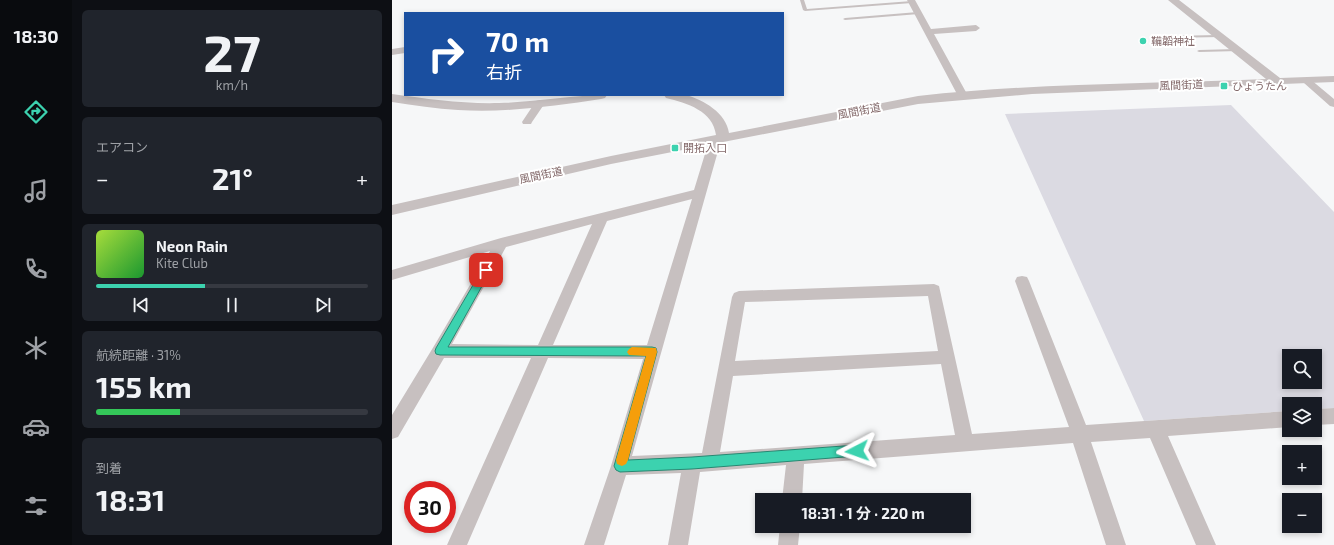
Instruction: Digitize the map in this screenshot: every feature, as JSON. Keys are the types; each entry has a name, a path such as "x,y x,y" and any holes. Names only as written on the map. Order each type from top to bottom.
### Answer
{"street":[{"path":"1173,0 1277,82"},
{"path":"912,1 962,94"},
{"path":"928,32 976,28"},
{"path":"392,52 404,50"},
{"name":"風間街道","path":"392,210 514,181 717,138 882,106 962,94 1028,90 1334,79"},
{"path":"1307,81 1334,104"},
{"path":"392,98 441,105 522,106 593,96"},
{"path":"594,545 620,466 652,352 714,144 723,129 718,119 708,112 688,100 674,96"},
{"path":"527,122 540,103"},
{"path":"392,275 501,243 699,193"},
{"path":"457,545 602,217"},
{"path":"392,431 440,351 501,243"},
{"path":"1022,281 1080,434 1116,545"},
{"path":"678,545 726,369 739,297 934,290 965,443"},
{"path":"440,351 652,352"},
{"path":"726,369 948,357"},
{"path":"1322,417 1334,416"},
{"path":"620,466 700,463 1282,419"},
{"path":"1155,428 1206,545"},
{"path":"793,493 796,455"},
{"path":"788,545 789,533"}],"lane":[{"path":"802,0 805,10 912,1"},
{"path":"845,19 918,13"},
{"path":"1167,37 1218,36"},
{"path":"1199,51 1237,50"}],"shaded area":[{"path":"1231,105 1334,212 1334,408 1322,409 1322,397 1282,397 1282,411 1144,421 1005,114"}],"slow traffic":[{"path":"622,460 652,352 632,352"}],"place":[{"name":"鞴韜神社","path":"1143,41"},
{"name":"ひょうたん","path":"1224,86"},
{"name":"開拓入口","path":"675,148"}],"route":[{"path":"486,270 440,351 652,352 620,466 692,463 857,451"}]}
